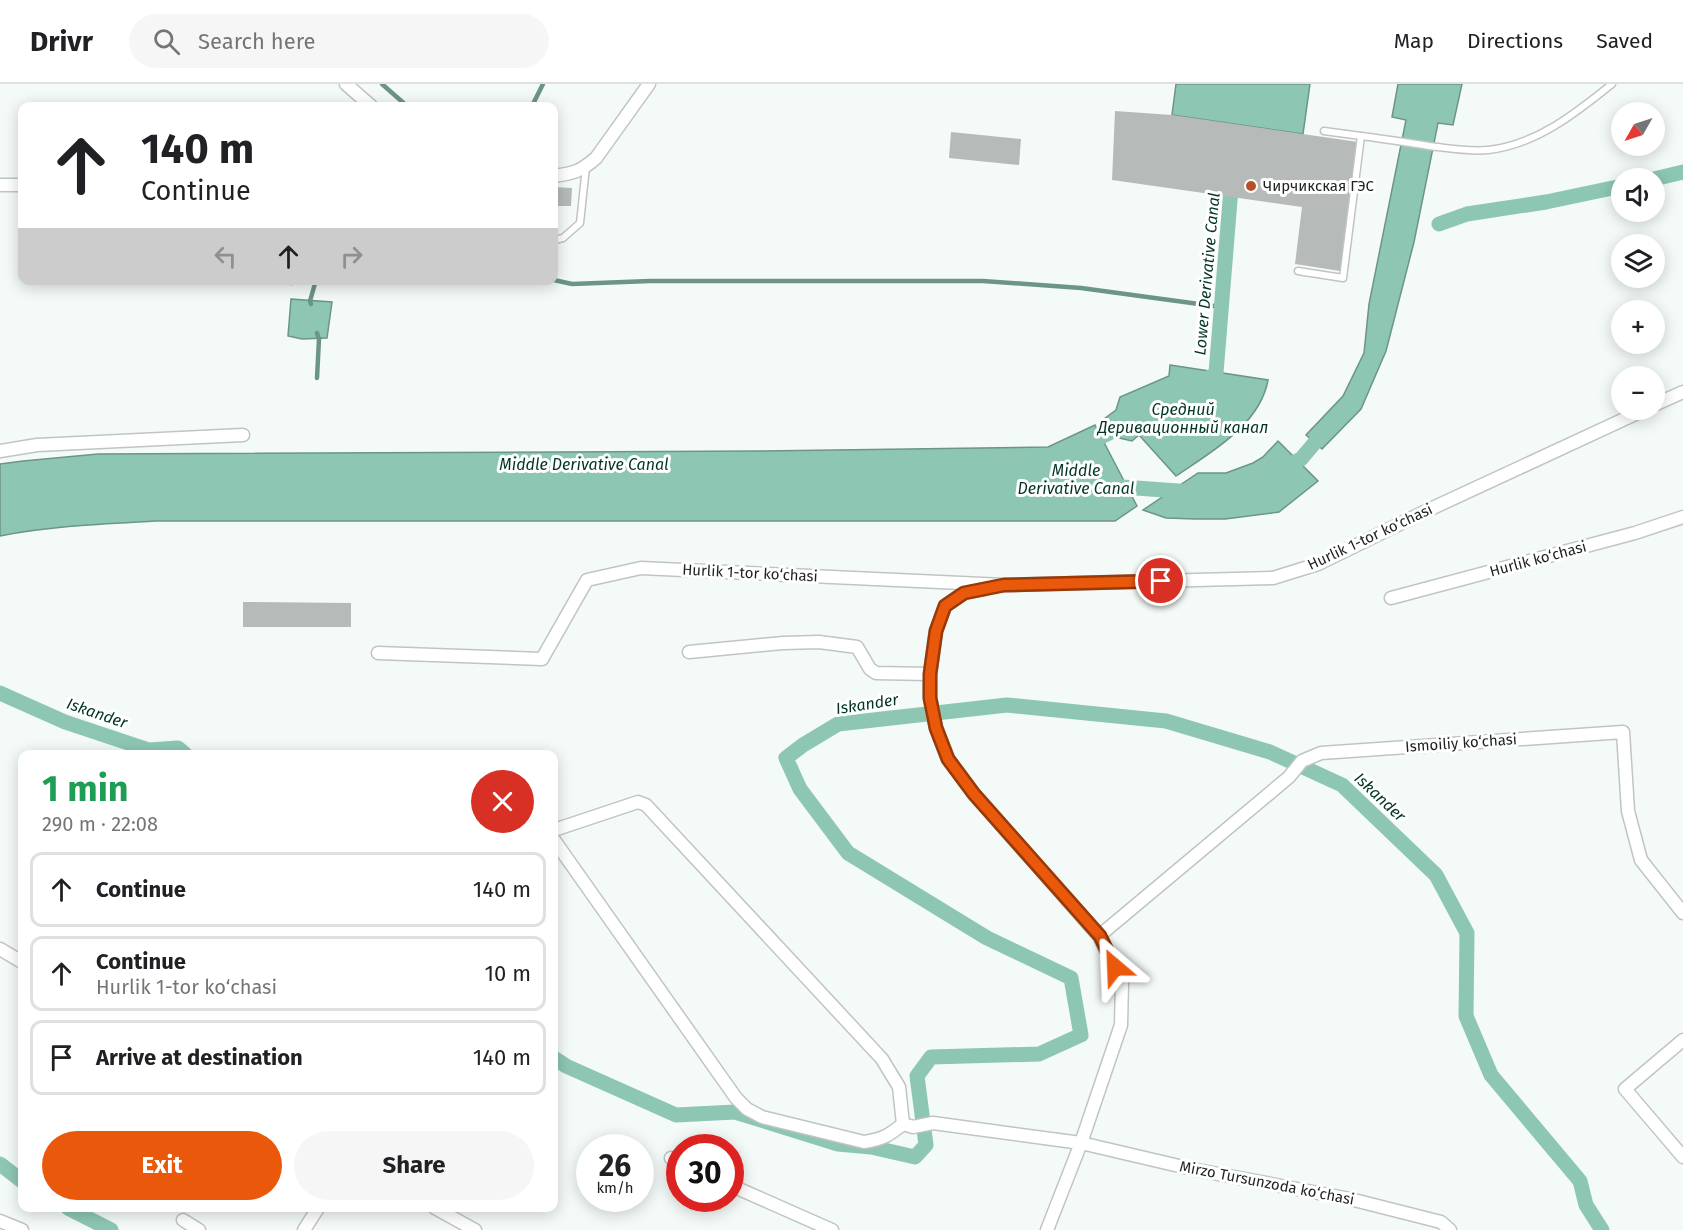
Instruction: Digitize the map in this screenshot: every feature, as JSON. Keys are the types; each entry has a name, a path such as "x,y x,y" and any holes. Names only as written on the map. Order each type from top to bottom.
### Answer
{"street":[{"path":"346,84 366,102"},
{"path":"558,175 574,173 591,162 649,84"},
{"path":"0,185 18,185"},
{"path":"1665,400 1683,392"},
{"name":"Hurlik 1-tor ko‘chasi","path":"378,653 542,659 587,580 641,568 1004,585 1273,578 1318,564 1622,420"},
{"path":"0,451 37,445 243,435"},
{"name":"Hurlik ko‘chasi","path":"1391,598 1635,533 1683,517"},
{"name":"Hurlik 1-tor ko‘chasi","path":"1004,585 964,593 945,606 936,631 930,674 930,698 936,728 948,759 974,794 1100,936 1122,983 1121,1025 1081,1143 1047,1230"},
{"path":"689,652 819,642 857,647 870,669 876,673 930,674"},
{"name":"Ismoiliy ko‘chasi","path":"1100,936 1289,777 1302,761 1321,753 1623,732 1628,812 1641,860 1683,913"},
{"path":"558,829 638,802 646,805 882,1059 899,1087 908,1126 880,1140 864,1142 762,1117 747,1109 736,1098 558,846"},
{"path":"0,949 18,960"},
{"path":"1683,1040 1625,1089 1683,1157"},
{"name":"Mirzo Tursunzoda ko‘chasi","path":"908,1126 933,1123 1081,1143 1192,1169 1350,1199 1441,1222 1450,1230"},
{"path":"744,1191 832,1230"},
{"path":"304,1230 315,1212"},
{"path":"442,1212 475,1230"},
{"path":"183,1220 199,1230"},
{"path":"0,1221 22,1230"}],"lane":[{"path":"1324,131 1449,149 1504,148 1565,120 1612,84"},
{"path":"1298,271 1343,278 1361,136"},
{"path":"558,239 563,238 580,223 591,162"}],"water":[{"path":"1176,84 1310,84 1303,134 1172,115"},
{"path":"1398,84 1462,84 1453,125 1438,123 1414,242 1386,351 1361,409 1322,449 1306,435 1343,396 1364,353 1369,304 1406,120 1392,117"},
{"path":"291,299 332,302 327,338 302,339 288,336"},
{"name":"Средний Деривационный канал","path":"1170,365 1268,380 1263,396 1245,424 1218,447 1176,476 1139,435 1132,441 1115,437 1104,419 1116,410 1120,397 1169,376"},
{"name":"Middle Derivative Canal","path":"1095,425 1137,506 1115,521 155,521 97,524 0,536 0,464 23,461 98,454 761,451 1048,447"},
{"path":"1278,441 1318,481 1279,512 1225,519 1195,519 1166,518 1143,510 1198,473 1226,473 1253,463 1263,457"}],"building":[{"name":"Чирчикская ГЭС","path":"1115,111 1172,115 1358,142 1340,271 1295,264 1302,207 1112,180"},
{"path":"951,132 1021,139 1019,165 949,158"},
{"path":"558,187 572,188 571,206 558,206"},
{"path":"243,602 351,603 351,627 243,627"}],"waterway":[{"path":"382,84 402,102"},
{"path":"534,102 543,84"},
{"path":"1665,176 1683,172"},
{"name":"Lower Derivative Canal","path":"1201,384 1216,373 1232,176"},
{"path":"1439,224 1467,214 1546,202 1611,188"},
{"path":"558,281 572,284 650,281 983,281 1081,288 1221,307"},
{"path":"311,304 315,285"},
{"path":"317,333 319,339 317,378"},
{"name":"Lower Derivative Canal","path":"1082,446 1128,424"},
{"name":"Middle Derivative Canal","path":"1280,470 1301,459 1328,427"},
{"name":"Middle Derivative Canal","path":"1108,486 1192,492"},
{"name":"Iskander","path":"0,693 65,722 149,750"},
{"name":"Iskander","path":"558,1061 676,1115 735,1112 838,1144 871,1147 915,1157 926,1145 917,1076 931,1057 1039,1054 1081,1035 1071,978 987,938 848,853 800,789 786,758 838,724 1007,705 1166,721 1270,752 1342,785 1436,875 1467,933 1466,1016 1491,1075 1580,1181 1586,1205 1602,1230"},
{"name":"Iskander","path":"149,750 178,748 180,750"},
{"name":"Iskander","path":"0,1164 18,1178"},
{"name":"Iskander","path":"76,1212 111,1230"}],"place":[{"name":"Чирчикская ГЭС","path":"1251,186"}],"route":[{"path":"1115,967 1100,936 974,794 948,759 936,728 930,698 930,674 936,631 945,606 964,593 1004,585 1161,581"}]}
